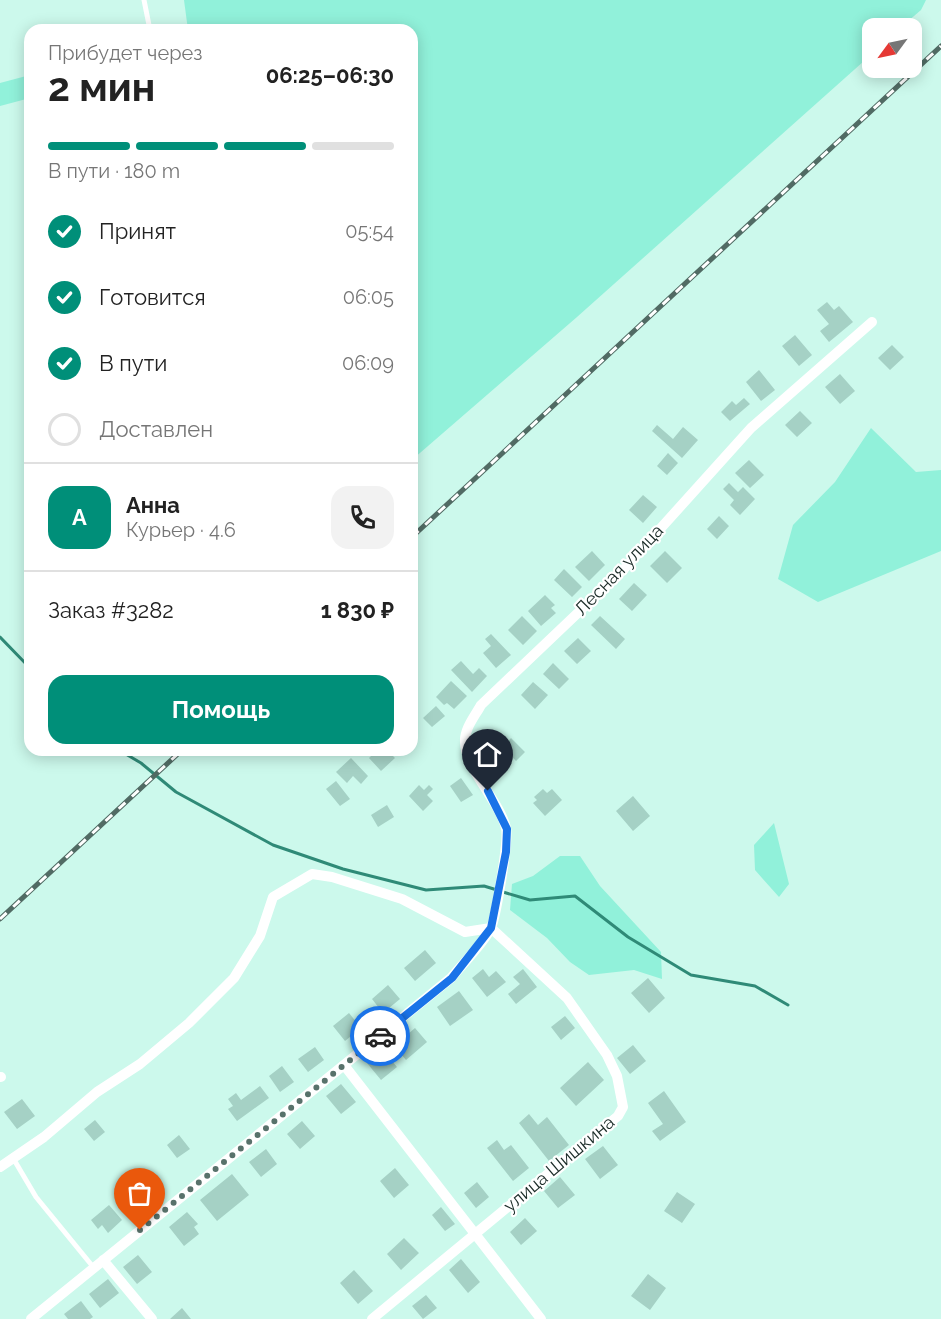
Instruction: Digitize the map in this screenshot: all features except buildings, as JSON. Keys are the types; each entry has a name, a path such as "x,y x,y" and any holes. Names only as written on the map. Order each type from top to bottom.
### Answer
{"street":[{"name":"Лесная улица","path":"492,922 506,852 507,829 469,758 465,742 469,726 481,705 624,569 751,428 872,322"},
{"path":"0,1167 44,1137 97,1092 140,1064 189,1023 234,978 261,936 273,897 312,874 332,877 402,899 465,932 492,922"},
{"path":"31,1319 452,978 492,922"},
{"name":"улица Шишкина","path":"372,1319 618,1116 623,1107 618,1077 608,1055 567,998 492,922"},
{"path":"344,1065 541,1319"},
{"path":"104,1260 152,1319"}],"lane":[{"path":"144,0 149,24"},
{"path":"13,1158 36,1197 94,1268"}],"green space":[{"path":"184,0 926,0 921,10 912,18 862,18 862,63 577,317 418,455 418,24 187,24"},
{"path":"24,77 24,100 0,106 0,83"},
{"path":"871,428 916,472 941,470 941,551 818,602 778,579 793,525 835,482"},
{"path":"774,823 789,884 779,897 755,870 754,845"},
{"path":"560,856 580,856 600,886 661,952 662,979 634,970 589,975 570,962 547,938 510,910 512,884 533,876"}],"waterway":[{"path":"0,637 24,662"},
{"path":"129,756 176,792 273,845 343,869 426,890 484,886 497,890"},
{"path":"503,892 530,900 575,896 628,937 691,975 755,986 788,1005"}],"railway":[{"path":"418,531 941,46"},
{"path":"0,919 176,756"}],"way so far":[{"path":"140,1230 380,1036"}],"route":[{"path":"380,1036 452,978 491,928 506,852 507,829 488,791"}]}
